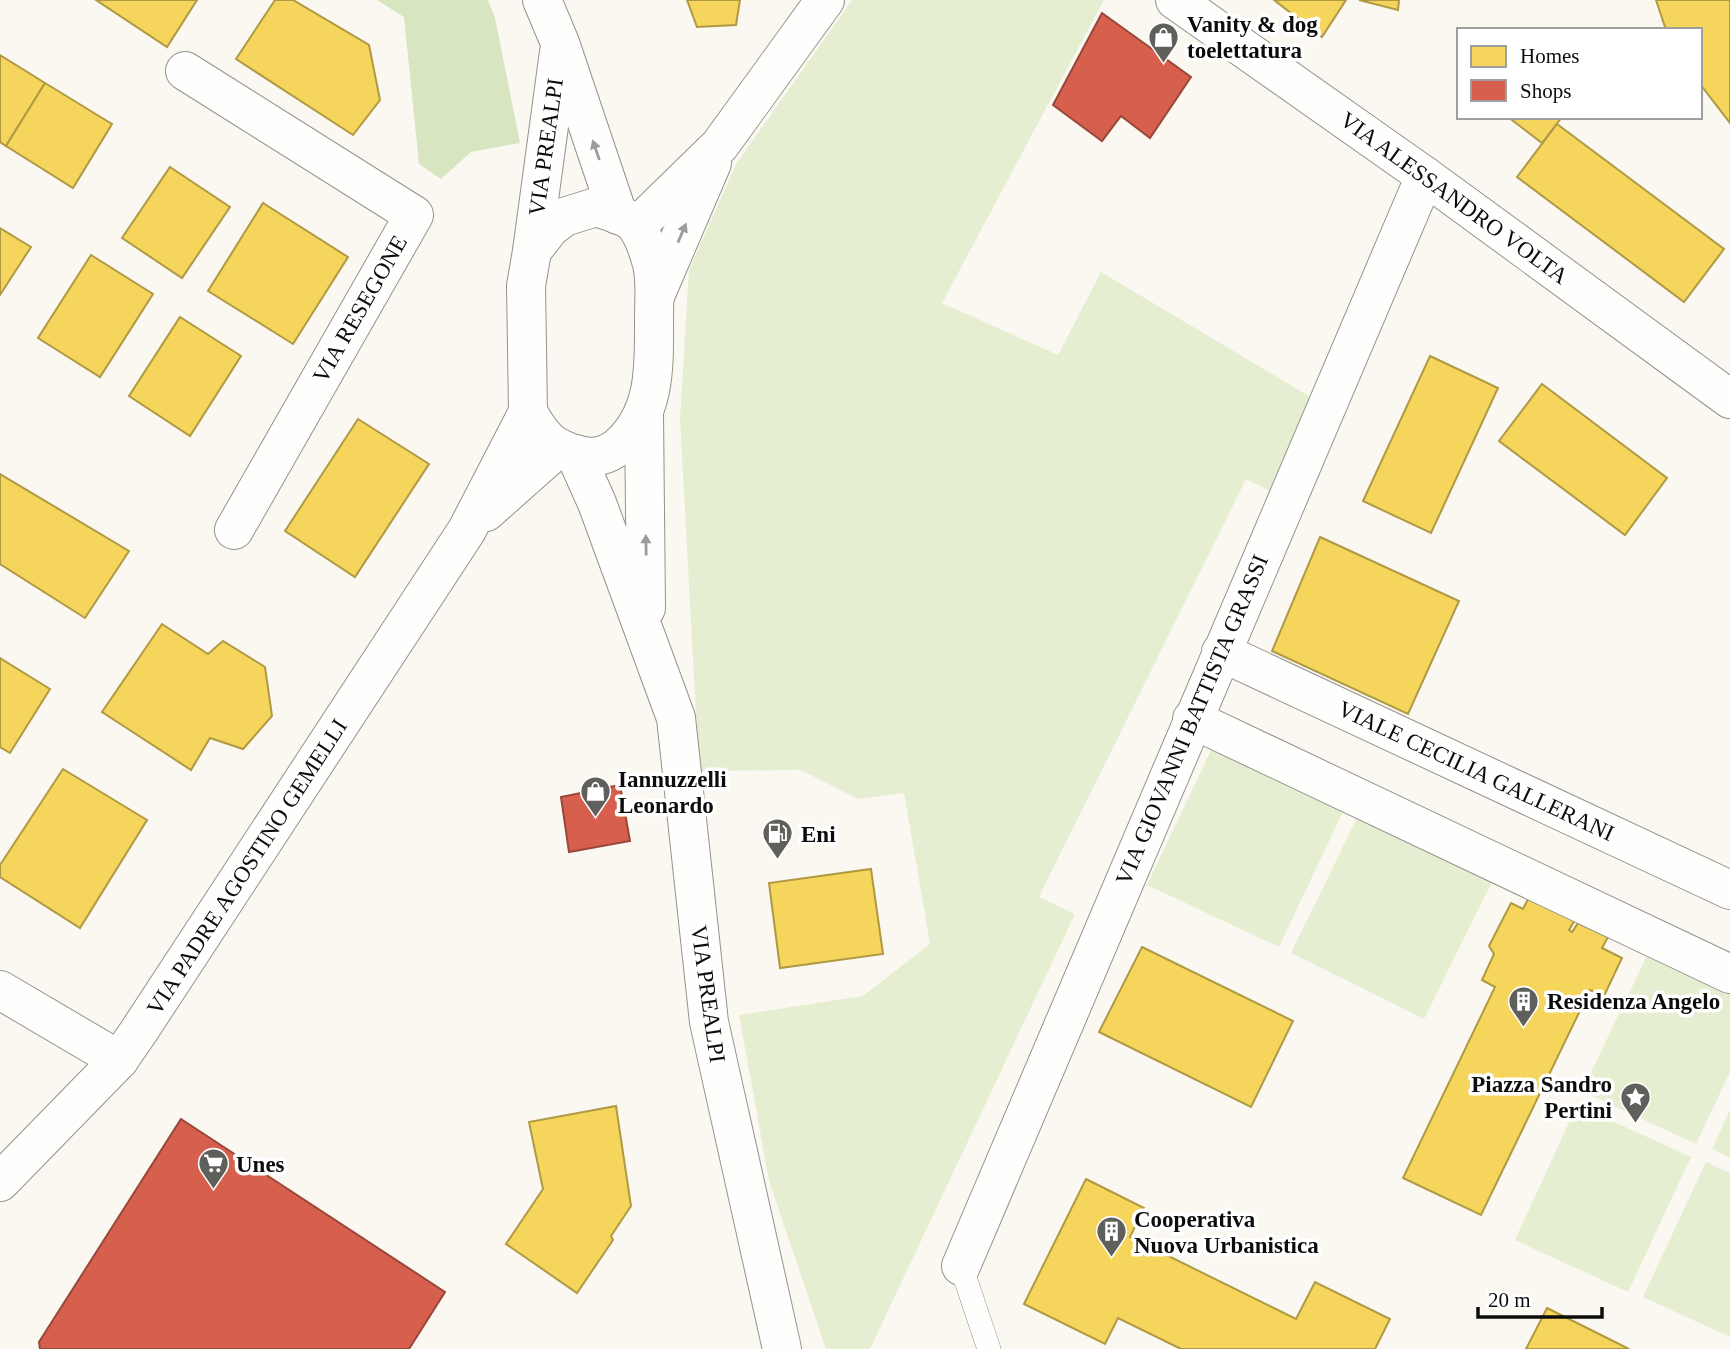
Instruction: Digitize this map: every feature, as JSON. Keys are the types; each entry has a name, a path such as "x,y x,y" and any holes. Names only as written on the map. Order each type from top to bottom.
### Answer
{"street":[{"name":"VIA PREALPI","path":"542,0 628,220 652,264 656,342 653,374 644,414 647,638"},
{"path":"654,296 720,145 825,0"},
{"name":"VIA ALESSANDRO VOLTA","path":"1175,0 1425,176 1730,399"},
{"name":"VIA PREALPI","path":"560,43 526,286 528,412 536,427 566,452 597,503 676,718 709,1022 782,1349"},
{"name":"VIA RESEGONE","path":"185,71 414,215 234,530"},
{"path":"532,251 550,228 564,217 596,207 628,220 720,145"},
{"name":"VIA GIOVANNI BATTISTA GRASSI","path":"961,1266 1425,176"},
{"name":"VIA PADRE AGOSTINO GEMELLI","path":"0,1182 119,1060 194,950 467,530 528,412"},
{"path":"566,452 591,458 612,452 630,437 644,414"},
{"name":"VIA PADRE AGOSTINO GEMELLI","path":"467,530 509,490 566,452"},
{"name":"VIALE CECILIA GALLERANI","path":"1221,652 1730,890"},
{"path":"1192,719 1730,974"},
{"path":"0,990 119,1060"}],"lane":[{"path":"961,1266 989,1349"}],"green space":[{"path":"377,0 488,0 495,18 520,143 471,152 441,179 419,164 404,17"},
{"path":"852,0 1104,0 942,303 1058,355 1101,272 1319,402 1276,494 1246,479 1039,897 1075,914 870,1349 826,1349 769,1181 739,1015 863,996 930,944 904,793 858,799 801,770 699,771 680,418 689,270 736,164"},
{"path":"1215,742 1347,803 1279,947 1147,885"},
{"path":"1362,808 1496,874 1424,1019 1291,953"},
{"path":"1647,956 1730,994 1730,1072 1696,1144 1582,1091"},
{"path":"1577,1105 1691,1157 1628,1292 1515,1240"},
{"path":"1730,1110 1730,1158 1712,1149"},
{"path":"1706,1162 1730,1173 1730,1337 1643,1297"}],"building: Homes":[{"path":"96,0 197,0 167,47"},
{"path":"275,0 293,0 369,45 380,100 353,135 236,59"},
{"path":"687,0 740,0 736,25 697,27"},
{"path":"1274,0 1346,0 1322,37"},
{"path":"1359,0 1399,0 1398,10"},
{"path":"1656,0 1730,0 1730,123 1702,87 1702,28 1665,28"},
{"path":"0,55 45,83 6,146 0,142"},
{"path":"45,83 112,124 73,188 6,146"},
{"path":"1511,119 1560,119 1542,143"},
{"path":"1557,124 1724,249 1684,302 1517,177"},
{"path":"170,167 230,207 182,278 122,238"},
{"path":"263,203 348,257 293,344 208,291"},
{"path":"0,228 31,247 0,295"},
{"path":"91,255 153,294 100,377 38,338"},
{"path":"180,317 241,356 190,436 129,396"},
{"path":"1430,356 1498,388 1431,533 1363,501"},
{"path":"1542,384 1667,478 1625,535 1499,441"},
{"path":"358,419 429,464 355,577 285,531"},
{"path":"0,474 129,551 85,618 0,564"},
{"path":"1320,537 1459,601 1408,714 1272,651"},
{"path":"162,624 208,654 223,641 265,667 272,716 243,749 210,738 191,770 102,712"},
{"path":"0,658 50,689 10,753 0,747"},
{"path":"63,769 147,820 80,928 0,877 0,865"},
{"path":"871,869 883,954 780,968 769,883"},
{"name":"Residenza Angelo","path":"1529,897 1575,920 1569,930 1572,932 1578,923 1608,937 1602,948 1622,958 1604,996 1590,990 1481,1215 1403,1178 1495,987 1482,980 1494,954 1489,946 1511,903 1523,909"},
{"path":"1142,947 1293,1021 1251,1107 1099,1032"},
{"path":"616,1106 631,1206 611,1236 613,1240 577,1293 506,1244 543,1189 529,1122"},
{"name":"Cooperativa Nuova Urbanistica","path":"1086,1179 1144,1208 1130,1237 1296,1319 1315,1282 1390,1319 1375,1349 1181,1349 1118,1318 1105,1344 1024,1304"},
{"path":"1547,1308 1629,1349 1526,1349"}],"building: Shops":[{"path":"1102,13 1191,77 1150,138 1121,116 1102,141 1053,105"},
{"name":"Iannuzzelli Leonardo","path":"620,785 630,841 569,852 561,797"},
{"name":"Unes","path":"181,1119 445,1292 409,1349 40,1349 39,1342"}],"place":[{"name":"Vanity & dog toelettatura","path":"1164,64"},
{"name":"Iannuzzelli Leonardo","path":"595,819"},
{"name":"Eni","path":"778,861"},
{"name":"Residenza Angelo","path":"1524,1028"},
{"name":"Piazza Sandro Pertini","path":"1635,1124"},
{"name":"Unes","path":"213,1191"},
{"name":"Cooperativa Nuova Urbanistica","path":"1111,1259"}]}
